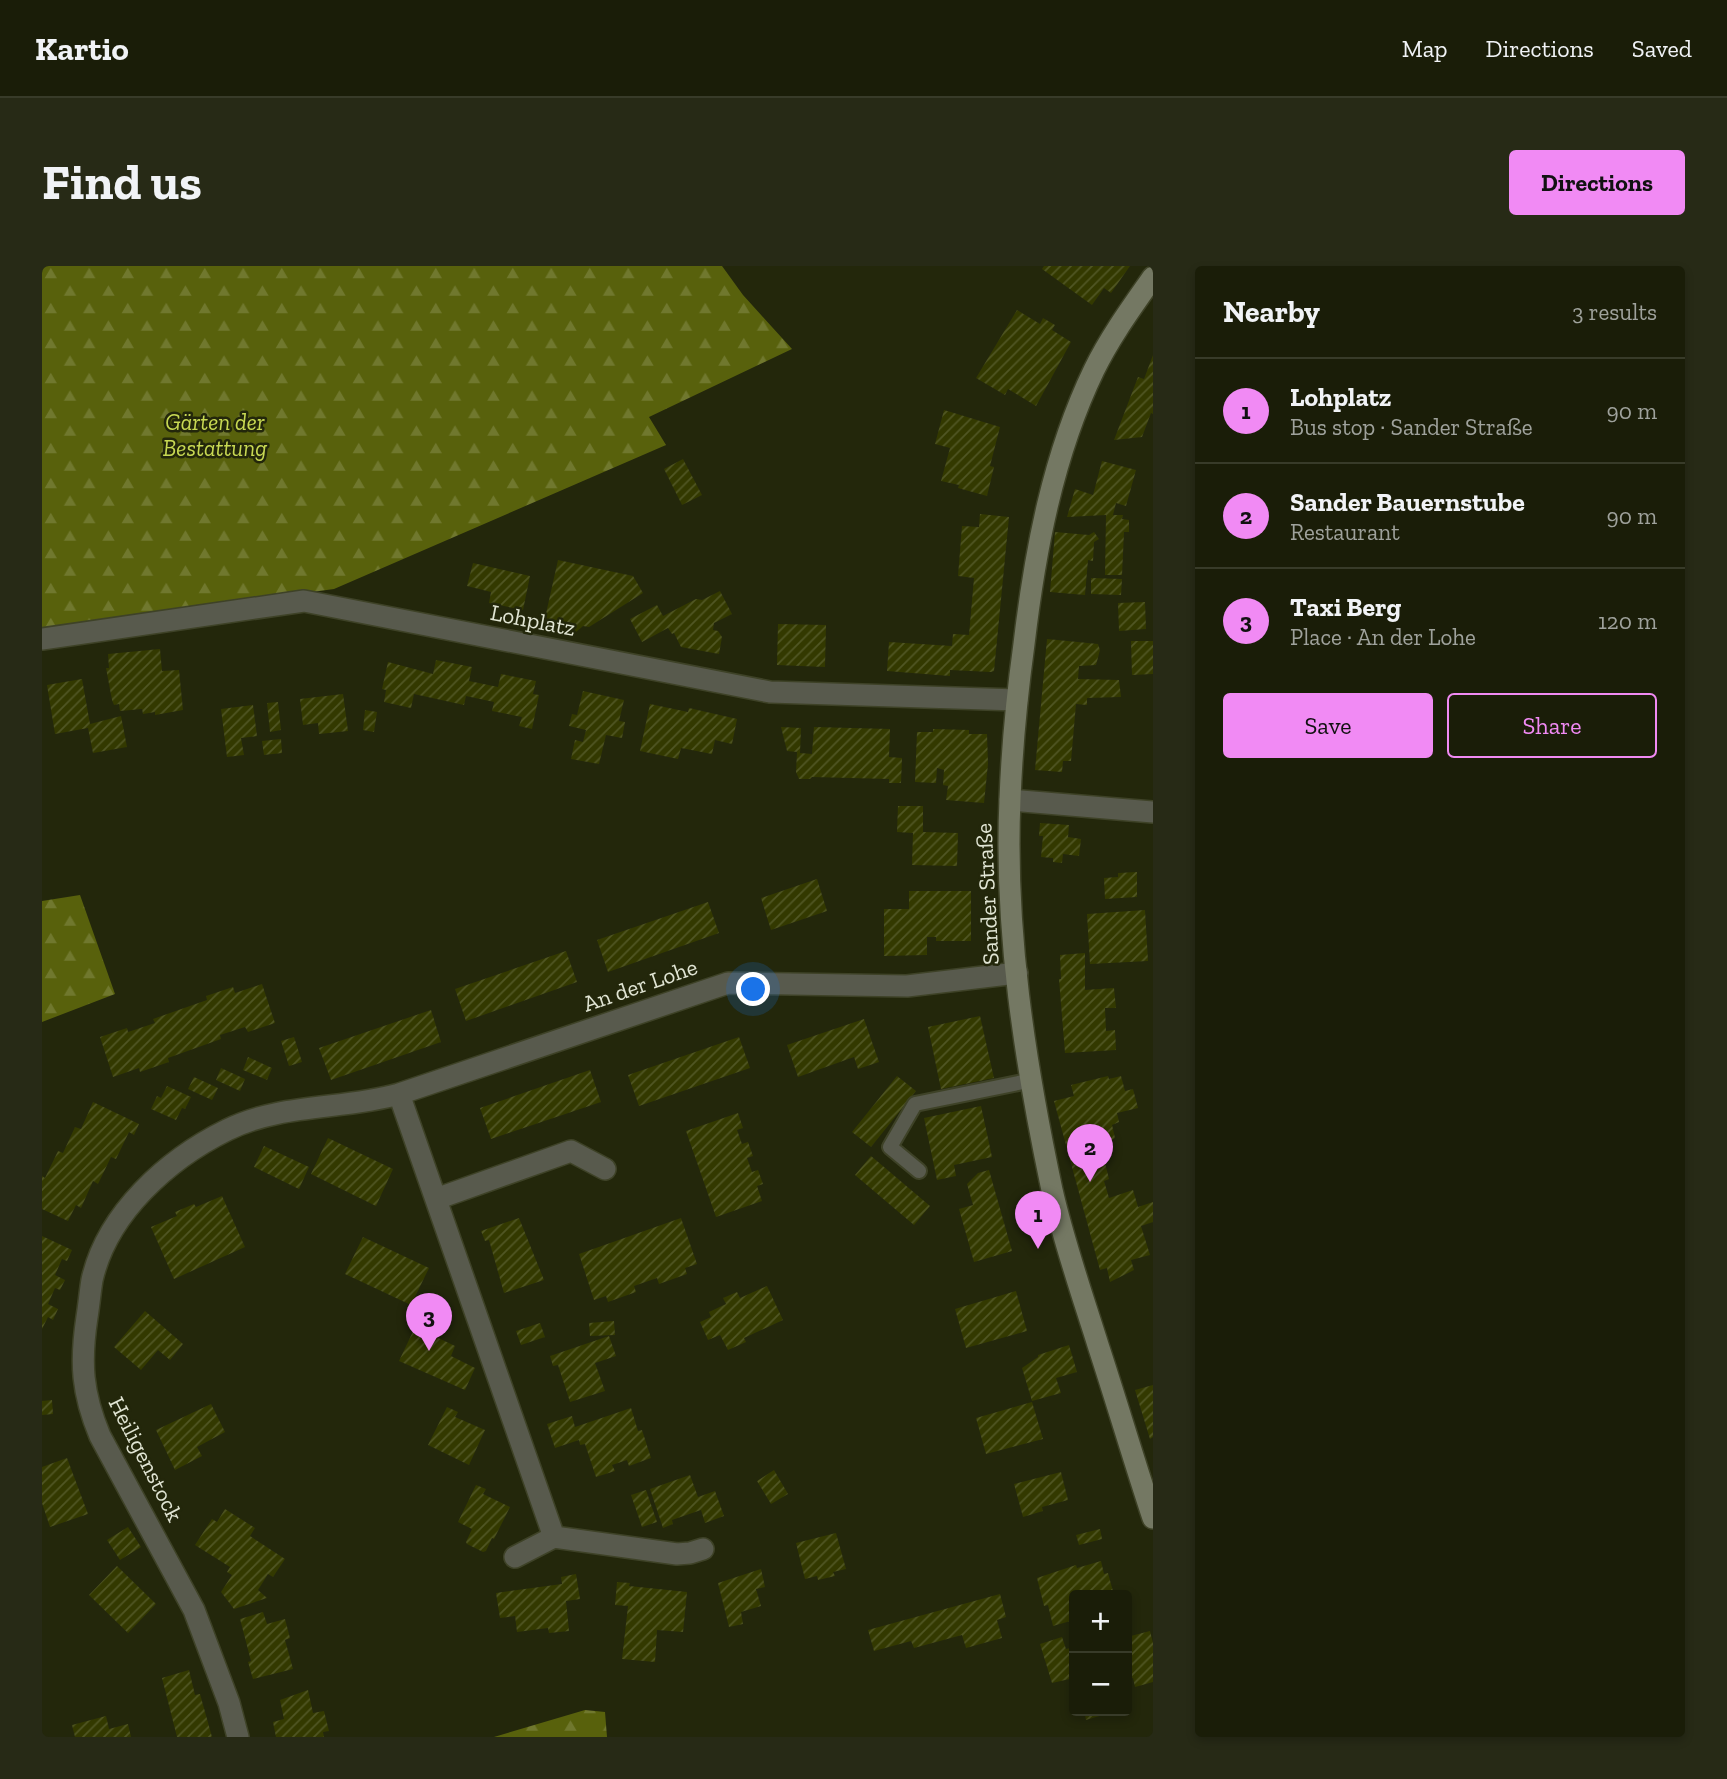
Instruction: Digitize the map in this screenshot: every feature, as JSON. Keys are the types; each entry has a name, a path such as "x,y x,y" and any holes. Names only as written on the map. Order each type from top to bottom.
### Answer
{"main road":[{"name":"Sander Straße","path":"1153,277 1096,366 1072,425 1039,539 1017,701 1010,800 1011,891 1017,973 1053,1192 1074,1269 1153,1518"}],"street":[{"name":"Lohplatz","path":"42,639 304,601 770,692 1017,701"},
{"path":"1010,800 1153,811"},
{"name":"An der Lohe","path":"399,1094 728,983 907,986 1017,973"},
{"path":"399,1094 554,1537"},
{"name":"Heiligenstock","path":"238,1737 229,1703 194,1610 100,1436 88,1408 82,1358 92,1279 107,1240 148,1186 178,1160 228,1129 281,1112 367,1102 399,1094"},
{"path":"436,1199 571,1151 605,1169"},
{"path":"515,1557 554,1537 677,1554 703,1549"}],"lane":[{"path":"919,1171 890,1147 915,1104 1033,1080"}],"green space":[{"name":"Gärten der Bestattung","path":"42,266 722,266 743,295 792,349 649,417 666,445 334,589 42,628"},
{"path":"80,895 115,994 42,1022 42,901"},
{"path":"585,1710 605,1712 607,1737 494,1737"}],"building":[{"path":"1044,266 1130,266 1111,293 1104,288 1092,305 1042,269"},
{"path":"1017,310 1040,324 1043,318 1055,325 1052,330 1071,342 1036,406 1008,389 1005,395 976,378"},
{"path":"1153,355 1153,414 1151,413 1142,437 1114,440 1138,377 1144,379"},
{"path":"944,410 1000,427 990,466 994,467 987,496 941,481 950,448 935,444"},
{"path":"683,459 702,495 682,505 664,469"},
{"path":"1102,461 1136,470 1126,506 1116,503 1113,515 1123,515 1122,519 1129,520 1129,532 1124,532 1122,575 1105,575 1106,515 1067,517 1075,489 1093,495"},
{"path":"980,514 1009,517 994,671 950,670 950,676 887,671 889,642 952,646 953,634 969,635 974,578 958,576 962,526 979,527"},
{"path":"1055,532 1089,535 1094,532 1099,539 1094,542 1093,561 1088,560 1085,595 1050,592"},
{"path":"558,560 633,576 643,593 589,627 583,626 576,632 571,624 545,618"},
{"path":"473,563 530,576 523,610 489,603 491,592 467,586"},
{"path":"1091,578 1122,579 1121,595 1091,594"},
{"path":"720,591 732,614 714,623 713,630 718,631 722,637 719,654 681,647 674,633 668,628 642,642 630,619 657,605 663,616 696,599 702,600"},
{"path":"1145,602 1146,629 1119,631 1118,603"},
{"path":"778,624 826,625 825,667 777,665"},
{"path":"1047,639 1098,644 1100,650 1096,665 1079,666 1078,679 1119,680 1121,697 1087,698 1087,705 1076,704 1071,761 1063,761 1062,772 1035,770"},
{"path":"1131,641 1153,641 1153,674 1132,675"},
{"path":"160,649 162,671 179,670 183,710 155,715 155,712 143,714 142,709 120,711 119,704 114,705 112,700 106,668 109,668 108,654"},
{"path":"436,660 472,667 469,681 498,687 501,674 536,681 533,694 539,695 532,729 519,726 522,717 492,711 494,702 466,696 464,705 414,694 411,708 384,702 386,690 382,689 388,662 433,674"},
{"path":"82,679 90,724 121,716 127,747 93,753 88,728 55,734 47,685"},
{"path":"583,691 624,700 619,721 625,722 622,738 606,735 599,764 571,759 575,740 583,742 586,730 569,726 572,714 577,715"},
{"path":"343,694 348,731 319,734 318,723 303,725 300,699"},
{"path":"278,702 281,730 270,732 267,703"},
{"path":"650,704 688,712 689,708 737,719 732,744 715,740 712,754 681,748 678,759 640,751"},
{"path":"253,705 257,736 241,738 244,755 227,757 221,709"},
{"path":"365,710 377,712 374,732 363,730"},
{"path":"781,727 801,728 800,753 812,754 814,727 890,729 889,757 902,758 901,783 889,783 889,779 799,779 796,772 797,752 787,751"},
{"path":"933,729 969,730 969,734 987,734 988,764 984,803 946,800 948,786 943,785 944,770 937,768 936,783 915,782 917,732 933,732"},
{"path":"281,739 282,753 264,755 262,741"},
{"path":"898,806 923,806 923,832 958,833 957,866 912,865 913,833 897,832"},
{"path":"1040,823 1069,825 1068,837 1081,839 1079,856 1063,854 1062,863 1053,862 1053,858 1041,857 1043,836 1039,836"},
{"path":"1137,872 1137,897 1105,899 1104,878 1118,877 1118,873"},
{"path":"817,879 827,911 771,930 761,898"},
{"path":"909,891 971,891 971,941 936,941 936,937 927,937 927,955 884,956 884,909 909,909"},
{"path":"708,902 719,933 608,972 597,940"},
{"path":"1145,910 1148,961 1090,964 1087,914"},
{"path":"566,951 577,982 466,1021 455,989"},
{"path":"1085,953 1085,990 1114,988 1116,1008 1105,1008 1106,1031 1115,1030 1116,1050 1065,1053 1059,979 1060,955"},
{"path":"262,984 275,1023 248,1032 245,1027 220,1035 221,1039 168,1058 169,1062 140,1072 139,1068 113,1077 100,1037 155,1023 153,1019 207,1000 206,996 233,987 235,993"},
{"path":"431,1010 441,1042 331,1080 319,1048"},
{"path":"980,1016 994,1078 941,1089 928,1027"},
{"path":"864,1019 879,1062 858,1069 854,1057 798,1077 787,1045"},
{"path":"294,1037 302,1062 289,1066 281,1041"},
{"path":"739,1037 750,1068 639,1106 628,1075"},
{"path":"248,1057 272,1068 267,1080 243,1070"},
{"path":"221,1068 245,1079 240,1091 216,1080"},
{"path":"590,1070 601,1102 491,1139 480,1108"},
{"path":"897,1076 916,1091 871,1147 852,1132"},
{"path":"1108,1076 1109,1079 1121,1076 1125,1091 1133,1089 1138,1108 1117,1113 1119,1122 1112,1125 1115,1138 1101,1147 1109,1179 1104,1181 1109,1198 1133,1190 1138,1207 1153,1202 1153,1222 1141,1226 1150,1255 1131,1260 1134,1270 1110,1282 1107,1268 1100,1270 1054,1101 1074,1096 1071,1085"},
{"path":"194,1077 218,1088 212,1100 188,1089"},
{"path":"167,1086 191,1097 176,1120 151,1109 157,1096 161,1098"},
{"path":"93,1102 139,1124 134,1135 129,1132 116,1159 111,1157 98,1184 93,1181 81,1208 76,1205 68,1221 42,1209 42,1176 45,1178 58,1151 63,1153 75,1127 81,1129"},
{"path":"981,1106 992,1157 954,1165 956,1176 937,1180 924,1118"},
{"path":"738,1113 743,1128 737,1130 742,1144 748,1142 753,1156 747,1158 752,1172 758,1170 763,1184 757,1186 762,1201 716,1217 686,1131"},
{"path":"328,1138 393,1169 376,1206 311,1174"},
{"path":"264,1146 309,1167 299,1189 254,1167"},
{"path":"871,1156 930,1206 914,1225 855,1175"},
{"path":"989,1170 1012,1251 974,1262 959,1209 973,1205 967,1184 978,1173"},
{"path":"222,1196 245,1247 174,1279 151,1227 177,1216 175,1212"},
{"path":"519,1218 544,1280 504,1293 489,1240 485,1241 481,1231"},
{"path":"681,1218 697,1264 685,1268 687,1274 659,1284 657,1278 634,1286 636,1292 608,1302 606,1296 594,1300 579,1254"},
{"path":"42,1236 72,1250 67,1261 62,1259 55,1275 65,1280 60,1290 55,1288 48,1304 58,1309 53,1320 48,1317 42,1329"},
{"path":"363,1237 429,1268 411,1305 345,1274"},
{"path":"767,1286 783,1320 744,1338 746,1342 728,1350 720,1335 708,1340 700,1322 711,1317 709,1312 726,1304 723,1298 737,1292 740,1298"},
{"path":"1016,1291 1027,1331 966,1348 955,1309"},
{"path":"145,1311 183,1344 170,1360 158,1350 141,1370 114,1347"},
{"path":"614,1321 615,1335 590,1336 589,1323"},
{"path":"417,1323 428,1328 426,1332 455,1346 451,1356 475,1368 465,1390 399,1361"},
{"path":"540,1323 545,1337 521,1345 516,1331"},
{"path":"609,1336 616,1356 595,1363 605,1391 570,1402 558,1365 553,1366 550,1356"},
{"path":"1069,1345 1077,1372 1056,1378 1061,1393 1032,1401 1022,1368 1038,1355"},
{"path":"1153,1385 1153,1437 1150,1439 1135,1390"},
{"path":"52,1400 53,1414 42,1415 42,1401"},
{"path":"1032,1402 1043,1439 986,1454 976,1418"},
{"path":"211,1404 225,1432 197,1447 202,1456 175,1470 156,1430"},
{"path":"447,1407 458,1412 455,1417 485,1430 469,1465 428,1445"},
{"path":"631,1408 651,1458 629,1466 627,1460 612,1465 615,1471 596,1477 585,1444 580,1445 579,1440 555,1448 547,1424 572,1416 575,1427"},
{"path":"67,1458 88,1514 50,1527 42,1503 42,1467"},
{"path":"774,1470 788,1494 771,1504 757,1481"},
{"path":"1061,1472 1068,1500 1042,1507 1043,1511 1023,1517 1014,1484"},
{"path":"690,1475 698,1497 715,1491 724,1516 705,1523 701,1510 672,1520 673,1524 663,1528 650,1489"},
{"path":"476,1485 486,1489 483,1494 510,1507 494,1539 492,1538 483,1552 467,1544 472,1529 458,1522"},
{"path":"646,1490 657,1522 642,1527 631,1495"},
{"path":"225,1509 255,1528 250,1536 285,1559 273,1577 268,1574 258,1590 267,1598 234,1609 221,1592 232,1575 227,1572 230,1567 195,1545 212,1519 217,1522"},
{"path":"128,1527 141,1547 120,1560 107,1540"},
{"path":"1100,1529 1102,1539 1079,1545 1076,1535"},
{"path":"836,1533 846,1569 833,1572 835,1576 818,1580 817,1576 805,1579 796,1543"},
{"path":"1101,1561 1113,1590 1069,1590 1069,1621 1053,1626 1048,1605 1044,1606 1037,1578 1076,1565 1077,1568"},
{"path":"117,1566 156,1604 128,1633 89,1595"},
{"path":"761,1569 765,1587 756,1589 761,1606 741,1612 743,1624 729,1627 718,1583"},
{"path":"576,1574 580,1599 566,1601 569,1631 549,1633 548,1628 517,1632 515,1616 500,1618 496,1593 562,1584 561,1577"},
{"path":"617,1582 630,1583 629,1586 687,1592 683,1632 657,1630 655,1662 622,1659 628,1606 615,1605"},
{"path":"1000,1594 1006,1617 997,1620 1002,1638 966,1648 962,1635 914,1648 911,1641 874,1651 868,1630"},
{"path":"263,1612 267,1624 285,1619 290,1638 285,1640 293,1669 253,1679 240,1619"},
{"path":"1150,1631 1153,1643 1153,1682 1135,1687 1132,1678 1132,1636"},
{"path":"1062,1637 1066,1649 1069,1648 1069,1679 1052,1683 1040,1644"},
{"path":"189,1670 195,1695 200,1694 212,1737 177,1737 162,1678"},
{"path":"308,1690 313,1713 324,1711 329,1731 323,1732 324,1737 276,1737 273,1722 284,1719 280,1700"},
{"path":"106,1716 109,1729 128,1724 131,1737 75,1737 72,1725"}],"place":[{"name":"Sander Bauernstube","path":"1090,1182"},
{"name":"Lohplatz","path":"1038,1249"},
{"name":"Taxi Berg","path":"429,1351"}]}
